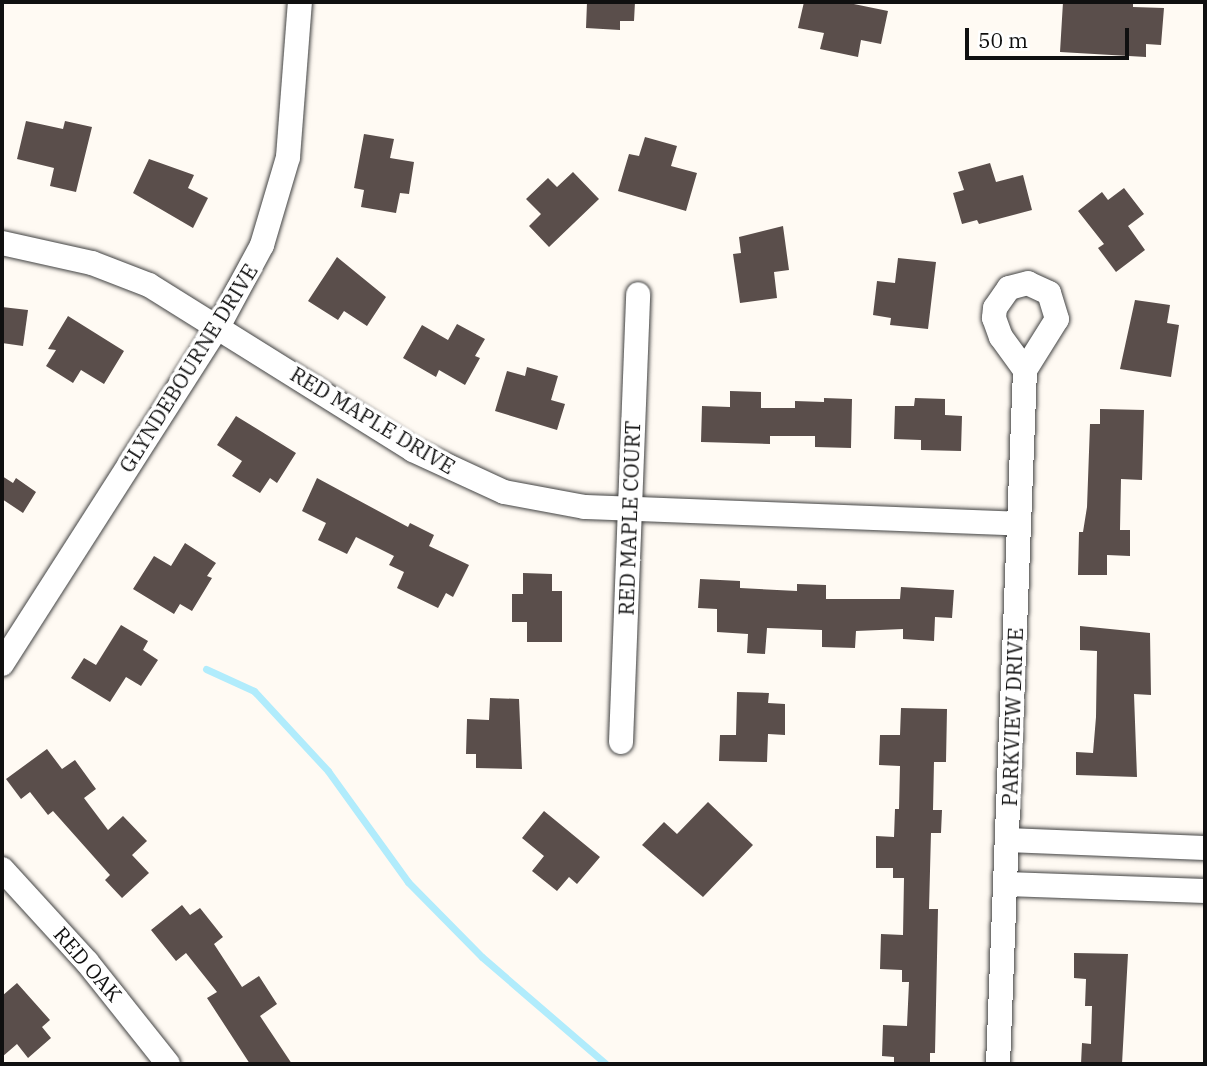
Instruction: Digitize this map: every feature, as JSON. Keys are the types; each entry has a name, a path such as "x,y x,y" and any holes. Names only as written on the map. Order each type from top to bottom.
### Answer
{"street":[{"name":"GLYNDEBOURNE DRIVE","path":"2,664 219,325 255,260 279,196 293,126 300,2"},
{"name":"RED MAPLE DRIVE","path":"2,243 121,273 219,325 413,450 477,482 539,501 629,509 1019,524"},
{"name":"RED MAPLE COURT","path":"621,742 638,294"},
{"name":"PARKVIEW DRIVE","path":"998,1064 1025,370"},
{"path":"1007,840 1205,848"},
{"name":"RED OAK","path":"2,869 87,961 168,1064"},
{"path":"1006,884 1205,891"}],"building":[{"path":"587,2 635,2 634,21 620,21 620,30 586,28"},
{"path":"804,2 844,2 888,11 881,44 861,40 858,57 820,49 824,33 798,28"},
{"path":"1063,2 1133,2 1133,7 1164,8 1161,45 1146,44 1146,57 1060,52"},
{"path":"26,121 63,129 65,121 92,127 76,192 50,186 54,168 17,159"},
{"path":"364,134 394,139 390,158 414,162 409,194 400,193 396,213 361,207 364,190 354,188"},
{"path":"645,137 677,146 671,166 697,173 686,211 618,191 629,154 639,156"},
{"path":"149,159 194,175 188,188 208,198 193,228 133,193"},
{"path":"990,163 996,182 1023,175 1032,210 979,224 977,220 962,224 953,193 964,190 958,172"},
{"path":"573,172 599,199 549,247 529,226 541,214 526,199 548,178 557,187"},
{"path":"1124,188 1144,214 1128,226 1145,250 1116,272 1098,248 1104,244 1078,211 1102,192 1108,200"},
{"path":"783,226 789,270 774,272 777,298 740,303 733,254 741,253 739,237"},
{"path":"337,257 386,297 367,326 344,311 338,320 308,301"},
{"path":"898,258 936,262 928,329 890,325 891,318 873,315 877,281 895,283"},
{"path":"1135,300 1170,305 1167,323 1179,325 1171,377 1120,369"},
{"path":"2,307 28,310 23,346 2,343"},
{"path":"68,316 124,351 104,384 81,370 73,383 46,366 56,350 48,349"},
{"path":"457,324 485,339 475,356 480,358 465,385 439,370 436,377 403,358 422,325 448,340"},
{"path":"527,367 558,376 551,400 565,404 557,430 495,411 507,371 525,376"},
{"path":"730,391 761,392 761,408 795,408 795,401 824,402 824,398 852,399 851,448 815,447 815,436 770,436 770,444 701,442 702,406 730,407"},
{"path":"915,398 945,399 945,415 962,416 961,451 921,450 921,440 894,439 895,406 914,406"},
{"path":"1100,409 1144,410 1142,480 1121,479 1120,530 1130,530 1130,556 1107,555 1107,575 1078,575 1079,532 1083,532 1087,507 1090,424 1100,424"},
{"path":"236,416 296,453 277,483 270,478 260,493 232,476 242,461 217,445"},
{"path":"2,476 13,483 16,478 36,492 23,513 2,499"},
{"path":"317,478 408,527 410,523 434,535 429,546 469,565 453,597 446,593 438,608 397,588 404,572 389,565 394,556 356,537 347,554 318,540 326,523 302,511"},
{"path":"185,543 216,563 207,576 212,578 192,611 180,604 174,614 133,589 154,556 171,566"},
{"path":"523,573 552,574 552,591 562,591 562,642 527,642 527,622 512,622 512,594 523,594"},
{"path":"700,579 740,581 740,588 797,591 797,584 826,585 826,599 900,599 901,587 954,590 952,618 935,617 934,641 903,639 903,629 856,631 855,648 822,647 822,630 767,628 765,654 747,653 748,634 717,632 717,609 698,608"},
{"path":"121,625 148,641 143,650 158,660 141,686 126,677 110,702 71,678 84,658 96,665"},
{"path":"1080,626 1150,633 1151,695 1134,694 1137,777 1076,775 1076,752 1093,753 1096,717 1097,651 1080,650"},
{"path":"737,692 769,693 768,703 785,704 785,735 768,734 767,762 719,761 720,735 736,735"},
{"path":"490,698 519,699 522,769 476,768 476,754 466,754 467,719 489,720"},
{"path":"901,708 947,709 946,762 934,762 933,810 942,810 941,833 931,833 929,909 938,909 935,1053 930,1053 930,1064 894,1064 894,1057 882,1056 883,1025 907,1026 909,982 902,982 902,970 880,969 881,934 903,935 904,878 893,878 893,868 876,868 876,836 894,837 895,809 899,809 900,766 879,765 880,735 900,735"},
{"path":"47,749 62,769 75,760 96,789 84,798 108,830 123,816 147,841 132,855 149,873 122,898 105,880 110,875 53,811 48,815 30,792 21,799 6,779"},
{"path":"708,802 753,845 703,897 642,845 664,822 677,834"},
{"path":"544,811 600,857 577,884 569,877 557,891 532,871 544,856 522,838"},
{"path":"182,905 190,915 200,908 223,937 214,944 242,987 259,976 277,1004 260,1016 292,1064 250,1064 207,998 217,992 186,953 176,961 151,930"},
{"path":"1074,953 1128,954 1122,1064 1081,1064 1082,1043 1091,1044 1092,1006 1085,1006 1086,979 1074,978"},
{"path":"17,983 50,1020 42,1027 51,1038 28,1058 17,1044 2,1057 2,996"}],"waterway":[{"path":"206,669 254,691 328,771 408,882 482,957 606,1064"}]}
